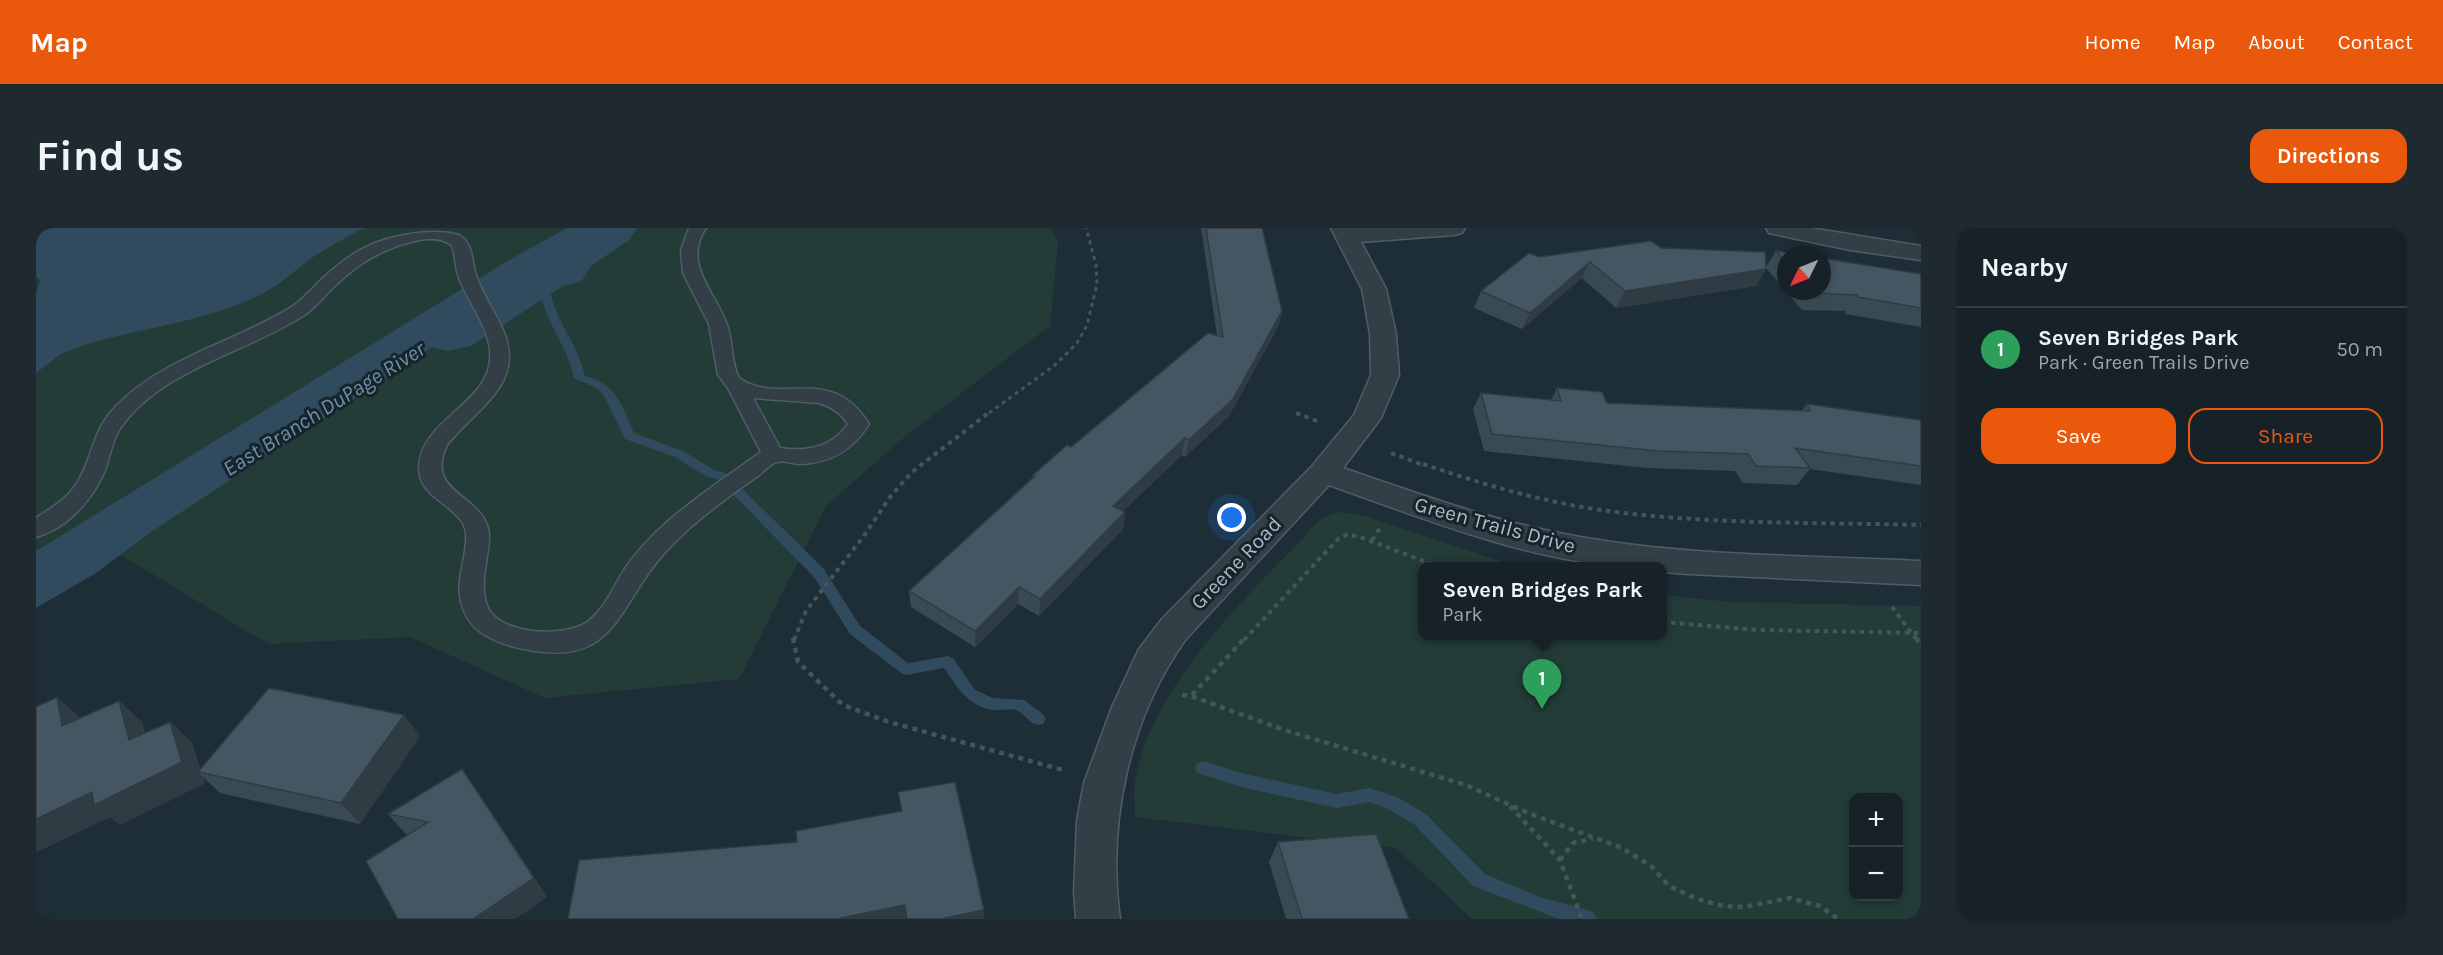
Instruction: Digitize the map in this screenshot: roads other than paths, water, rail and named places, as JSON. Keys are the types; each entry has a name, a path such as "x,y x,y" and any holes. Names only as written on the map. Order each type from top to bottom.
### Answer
{"street":[{"path":"1345,232 1454,228"},
{"path":"1777,228 1850,243 1921,253"},
{"name":"Greene Road","path":"1098,919 1095,892 1097,820 1104,783 1130,707 1152,659 1174,629 1324,472 1367,418 1384,375 1383,334 1374,289 1345,232"},
{"name":"Green Trails Drive","path":"1324,472 1445,515 1501,531 1612,554 1747,567 1921,573"}],"lane":[{"path":"698,228 690,243 689,260 693,281 718,324 725,367 773,454"},
{"path":"36,529 70,506 85,489 109,425 128,405 176,373 295,313 344,269 367,253 405,239 441,235 454,238 460,245 465,256 465,273 500,348 495,380 447,432 435,449 429,465 432,481 469,514 476,526 479,542 473,564 473,594 477,616 489,629 510,637 545,643 569,641 589,634 621,600 636,572 650,554 710,500 773,454 795,458 822,454 839,447 853,435 860,424 853,411 836,401 814,395 787,393 769,395 750,392 736,385"}],"water":[{"path":"36,228 364,228 319,253 276,286 256,297 193,319 84,345 61,354 36,373 36,295 40,280 36,277"},
{"path":"567,228 609,228 566,257 560,269 544,272 510,297 467,320 422,354 151,532 96,573 36,608 36,551 509,260"}],"waterway":[{"name":"East Branch DuPage River","path":"448,332 544,272 560,269 565,257 609,228"},
{"path":"560,269 544,272 543,287 551,313 572,350 580,378 591,381 607,392 617,407 629,436 679,454 711,474 722,476 819,573 855,630 906,669 948,662 970,694 992,704 1019,704 1038,719"},
{"path":"1203,768 1245,781 1337,801 1369,795 1393,803 1421,820 1479,880 1540,905 1588,919"}],"place":[{"name":"Seven Bridges Park","path":"1542,709"}]}
